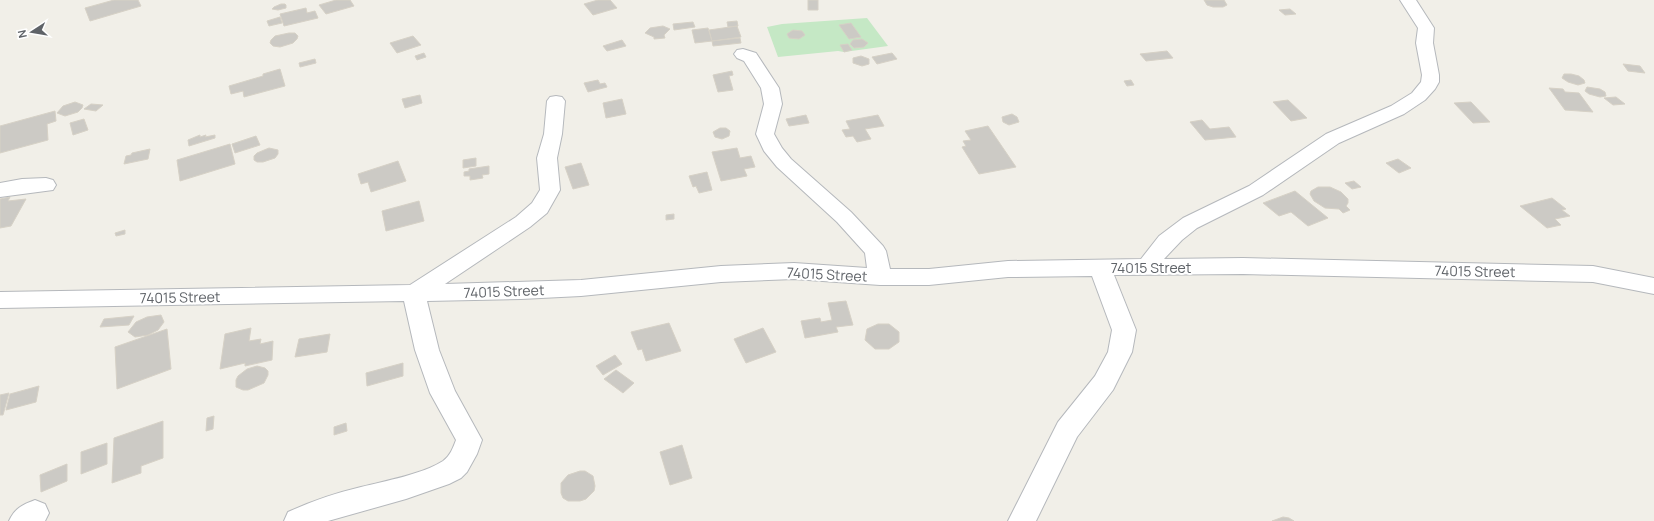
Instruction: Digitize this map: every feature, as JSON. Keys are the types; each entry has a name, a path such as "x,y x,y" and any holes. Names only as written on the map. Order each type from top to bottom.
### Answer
{"street":[{"path":"1147,267 1167,240 1180,229 1209,213 1247,196 1334,138 1399,109 1420,95 1426,89 1431,80 1431,68 1425,54 1423,34 1426,28 1408,0"},
{"path":"743,54 750,57 770,88 772,104 765,134 774,151 794,172 844,217 875,251 880,277"},
{"path":"298,521 340,505 396,491 431,478 454,467 465,454 469,440 444,393 427,350 414,293 523,222 540,208 550,190 548,158 553,134 556,101"},
{"path":"0,190 22,186 46,185"},
{"name":"74015 Street","path":"0,300 485,292 566,289 721,274 794,271 880,277 929,277 1008,269 1100,267 1251,266 1593,274 1654,286"},
{"path":"1022,521 1066,430 1104,383 1120,352 1124,330 1100,267"}],"green space":[{"path":"867,18 888,46 844,52 838,51 778,57 767,27 782,24"}],"building":[{"path":"114,0 138,0 141,6 90,21 85,8"},
{"path":"336,0 350,0 354,6 326,14 319,5"},
{"path":"598,0 610,0 617,8 593,15 584,4"},
{"path":"808,0 818,0 818,10 808,10"},
{"path":"1204,0 1224,0 1227,5 1223,7 1213,7 1207,5"},
{"path":"285,4 286,8 278,10 272,9 274,7"},
{"path":"306,8 307,13 315,11 318,18 284,26 280,14"},
{"path":"1290,9 1296,14 1285,15 1279,10"},
{"path":"280,17 282,23 269,26 267,21"},
{"path":"737,21 738,26 728,27 727,22"},
{"path":"693,22 695,27 674,30 673,24"},
{"path":"851,23 861,37 849,39 839,25"},
{"path":"663,26 670,29 664,35 665,38 654,39 654,37 645,33 650,28"},
{"path":"737,26 741,37 712,41 709,30"},
{"path":"708,28 712,41 695,43 692,30"},
{"path":"793,30 802,31 805,35 799,39 789,38 787,34"},
{"path":"295,33 298,36 293,43 280,47 273,46 270,43 275,36"},
{"path":"413,36 421,45 397,53 390,43"},
{"path":"740,38 741,43 713,46 712,41"},
{"path":"862,39 868,43 864,47 854,48 850,44 853,40"},
{"path":"622,40 626,46 607,51 603,46"},
{"path":"848,44 852,50 844,52 840,45"},
{"path":"1167,51 1173,58 1146,61 1140,54"},
{"path":"424,53 426,57 417,60 415,56"},
{"path":"892,53 897,59 877,64 872,57"},
{"path":"861,56 869,59 869,64 862,66 853,63 853,58"},
{"path":"315,59 316,63 300,67 299,63"},
{"path":"1623,64 1640,66 1645,73 1628,71"},
{"path":"280,69 285,86 244,97 243,91 231,94 229,86 263,76 263,74"},
{"path":"732,71 733,75 729,76 733,90 718,92 713,75"},
{"path":"1564,74 1579,76 1585,83 1578,85 1568,82 1562,78"},
{"path":"598,80 600,84 605,83 607,87 588,92 584,83"},
{"path":"1131,80 1134,85 1127,86 1124,81"},
{"path":"1587,87 1600,89 1605,92 1606,96 1600,97 1589,94 1585,91"},
{"path":"1549,88 1563,89 1565,92 1579,93 1593,112 1565,110"},
{"path":"420,95 422,103 405,108 402,99"},
{"path":"1616,97 1625,104 1613,105 1604,98"},
{"path":"622,99 626,114 606,118 603,103"},
{"path":"1288,100 1307,118 1291,121 1273,102"},
{"path":"75,102 83,105 78,112 65,116 57,113 63,106"},
{"path":"1471,102 1490,122 1473,123 1454,103"},
{"path":"91,104 103,105 96,111 84,109"},
{"path":"55,111 56,121 47,124 48,140 0,153 0,126"},
{"path":"1012,114 1017,117 1019,122 1009,125 1003,122 1002,117"},
{"path":"806,115 809,123 789,126 786,119"},
{"path":"878,115 884,126 865,129 871,139 857,142 853,136 846,137 842,130 850,129 846,121"},
{"path":"84,119 88,130 73,135 70,123"},
{"path":"1202,120 1210,129 1229,127 1236,137 1205,140 1190,122"},
{"path":"988,126 1016,167 979,174 962,147 966,146 963,141 971,140 965,131"},
{"path":"720,128 726,128 730,131 729,136 722,139 715,137 713,132"},
{"path":"200,135 200,137 206,135 205,137 215,135 215,138 189,146 188,140"},
{"path":"256,136 260,145 235,153 232,144"},
{"path":"230,144 235,164 180,181 177,160"},
{"path":"269,148 278,150 278,154 275,158 263,162 257,162 254,160 254,156 257,153"},
{"path":"737,148 740,158 751,156 755,167 744,169 747,176 721,181 712,152"},
{"path":"150,149 148,159 124,164 126,156"},
{"path":"476,158 476,166 463,168 463,160"},
{"path":"1398,159 1411,168 1399,173 1386,163"},
{"path":"398,161 406,181 371,192 368,182 361,184 358,174"},
{"path":"581,163 589,185 573,189 565,167"},
{"path":"489,166 489,174 482,175 483,178 470,180 470,176 464,176 464,172 469,171 469,169"},
{"path":"707,172 712,190 699,193 696,186 693,187 689,176"},
{"path":"1354,181 1361,187 1352,189 1345,183"},
{"path":"1318,187 1330,187 1341,192 1348,199 1346,206 1350,210 1343,213 1339,209 1325,208 1314,201 1310,194 1311,191"},
{"path":"1295,191 1328,218 1308,226 1291,212 1279,216 1263,203"},
{"path":"10,197 8,201 26,199 11,226 0,228 0,199"},
{"path":"1552,198 1566,209 1562,210 1570,216 1555,219 1561,225 1547,228 1520,206"},
{"path":"419,201 424,221 386,231 382,211"},
{"path":"674,214 674,219 666,220 666,215"},
{"path":"125,230 125,234 116,236 115,233"},
{"path":"846,301 853,325 836,327 838,332 805,338 801,321 820,318 821,322 832,320 828,303"},
{"path":"161,315 164,322 158,330 148,335 135,337 128,332 136,322 147,317"},
{"path":"134,316 129,325 100,327 104,319"},
{"path":"669,323 681,351 646,361 642,349 638,350 631,332"},
{"path":"878,324 889,324 899,332 899,342 889,349 875,349 865,340 867,329"},
{"path":"251,328 249,341 261,339 260,344 273,341 272,360 245,366 245,363 220,369 225,334"},
{"path":"763,328 776,352 746,363 734,339"},
{"path":"167,329 171,369 117,389 115,347"},
{"path":"330,334 327,352 295,357 299,339"},
{"path":"615,355 622,364 603,375 596,366"},
{"path":"403,363 403,376 367,386 366,373"},
{"path":"257,366 265,368 268,371 268,375 264,383 248,390 243,390 236,387 236,380 238,376 247,369"},
{"path":"616,370 634,383 623,393 604,379"},
{"path":"39,386 36,402 6,410 10,394"},
{"path":"9,393 3,415 0,415 0,395"},
{"path":"214,416 213,429 206,431 207,418"},
{"path":"163,421 163,458 141,466 141,473 112,483 114,438"},
{"path":"346,423 347,431 334,435 334,427"},
{"path":"107,443 107,464 81,474 81,452"},
{"path":"682,445 692,478 670,485 660,452"},
{"path":"67,464 67,481 41,492 40,475"},
{"path":"585,471 593,476 595,486 594,491 586,499 580,501 568,501 563,498 561,493 561,483 568,475"},
{"path":"1283,517 1294,521 1272,521"}]}
